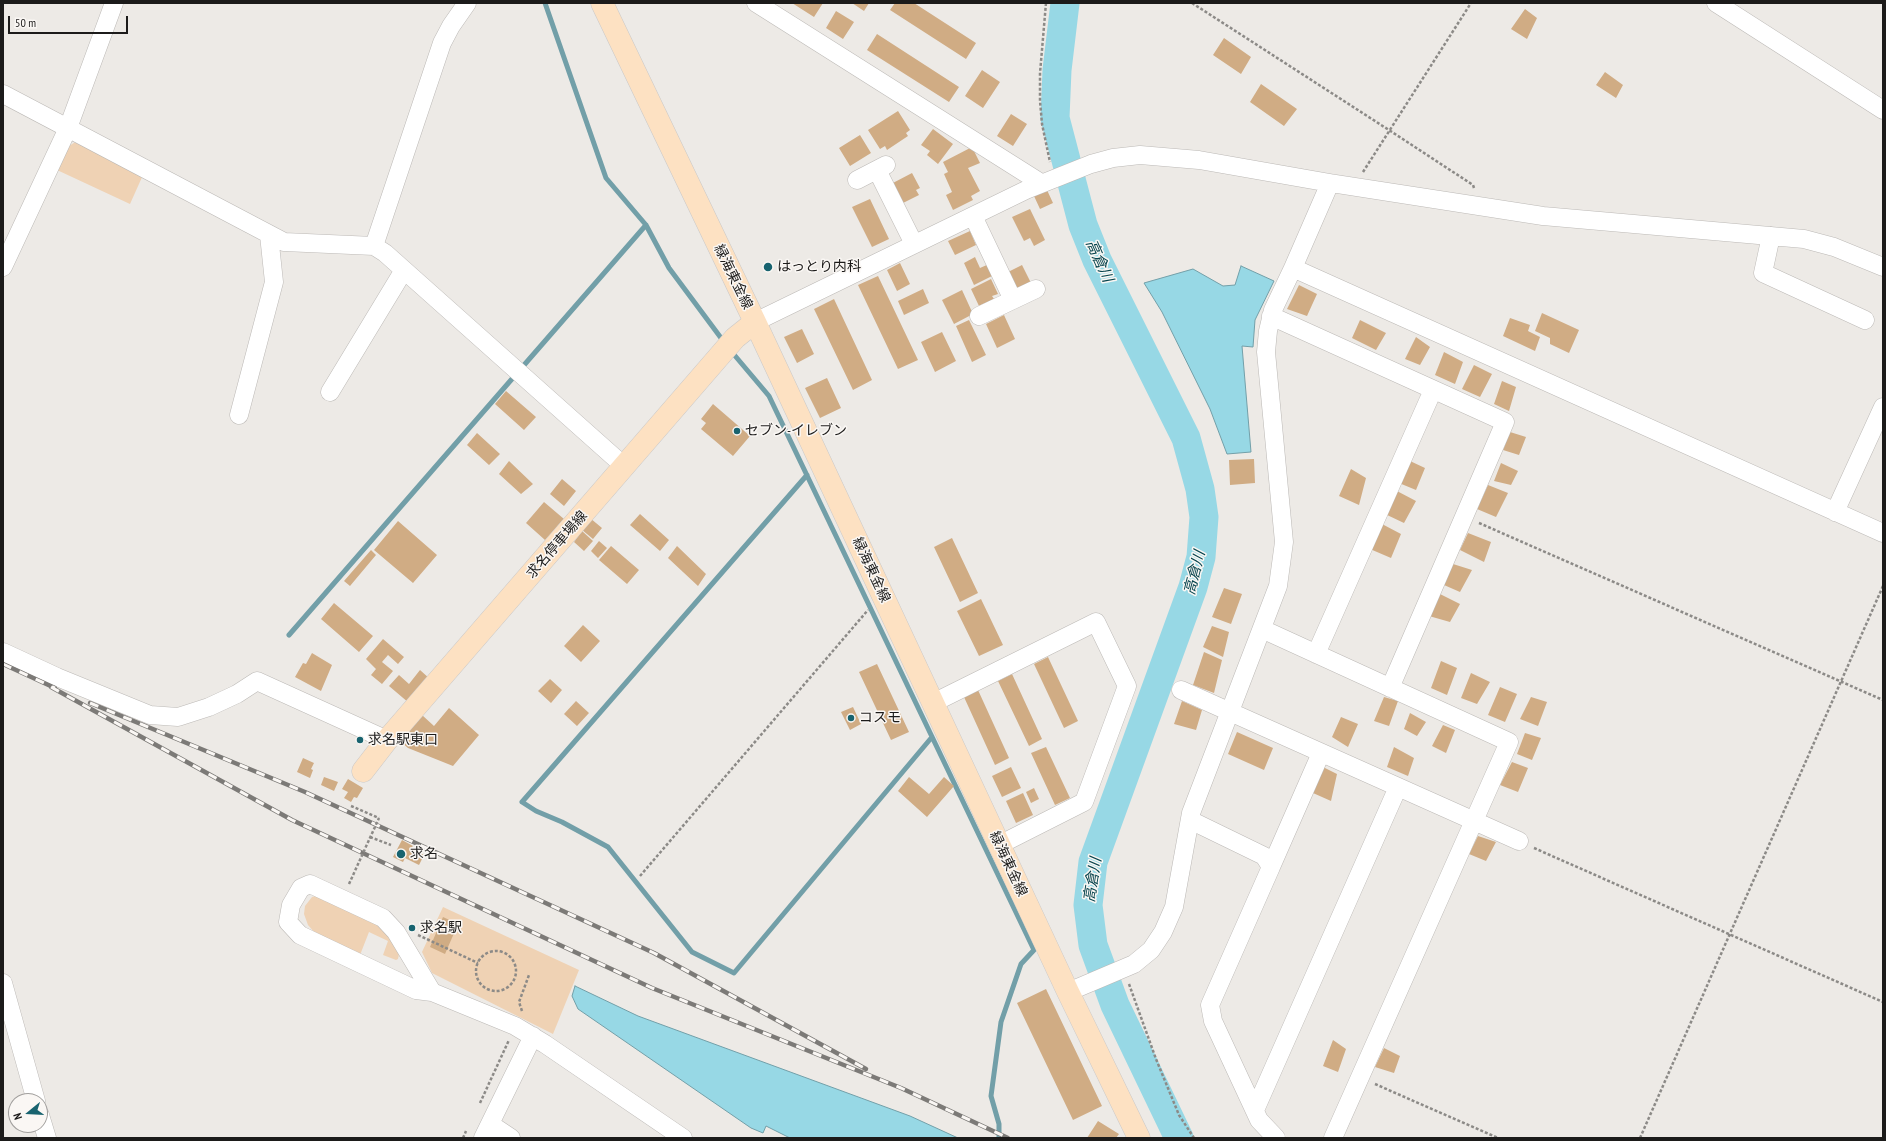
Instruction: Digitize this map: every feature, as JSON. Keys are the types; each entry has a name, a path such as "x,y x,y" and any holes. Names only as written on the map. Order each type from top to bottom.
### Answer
{"main road":[{"name":"緑海東金線","path":"602,3 755,322 999,845 1076,989 1139,1138"},
{"name":"求名停車場線","path":"363,771 388,740 735,338 755,322"}],"street":[{"path":"3,267 68,128 114,3"},
{"path":"374,246 442,43 451,26 467,3"},
{"path":"1716,3 1883,110"},
{"path":"759,4 1051,179"},
{"path":"3,94 284,242 374,246 404,270 624,466"},
{"path":"755,322 1051,179 1091,164 1113,158 1140,155 1200,160 1330,183 1543,216 1804,239 1834,247 1883,267"},
{"path":"857,180 882,168 914,244"},
{"path":"1076,989 1134,964 1151,950 1163,932 1174,907 1190,820 1278,586 1284,542 1266,352 1272,316 1330,183"},
{"path":"973,216 1013,300"},
{"path":"239,415 274,282 269,235"},
{"path":"1770,236 1763,273 1865,320"},
{"path":"1294,268 1883,533"},
{"path":"330,392 404,270"},
{"path":"979,316 1036,289"},
{"path":"1272,316 1505,422 1390,688"},
{"path":"1316,654 1433,390"},
{"path":"1835,512 1883,407"},
{"path":"933,703 1096,622 1128,686 1084,802 999,845"},
{"path":"1262,629 1509,742 1333,1138"},
{"path":"3,652 57,677 150,715 178,717 209,707 237,694 257,681 388,740"},
{"path":"1181,690 1519,841"},
{"path":"1276,1138 1259,1120 1213,1021 1210,1005 1322,752"},
{"path":"1255,1110 1398,787"},
{"path":"1190,820 1264,856 1271,867"},
{"path":"432,992 396,932 383,918 310,884 301,888 291,905 288,922 300,935 416,990 432,992 515,1026 533,1036 683,1138"},
{"path":"3,984 34,1093"},
{"path":"511,1138 487,1131 533,1036"}],"path":[{"path":"1046,3 1040,73 1040,101 1042,124 1051,179"},
{"path":"1192,3 1473,185 1481,206"},
{"path":"1354,186 1471,3"},
{"path":"1464,516 1883,700"},
{"path":"1640,1138 1883,586"},
{"path":"640,876 882,594"},
{"path":"349,884 378,818 351,806"},
{"path":"370,837 391,845"},
{"path":"1519,841 1883,1002"},
{"path":"415,934 478,963"},
{"path":"492,951 505,953 514,962 516,968 514,980 511,985 500,991 488,990 478,981 476,969 478,963 481,958 492,951"},
{"path":"1121,969 1179,1115 1194,1138"},
{"path":"476,1110 522,1011 519,1002 529,975"},
{"path":"1360,1077 1498,1138"},
{"path":"463,1138 470,1124"}],"shaded area":[{"path":"77,141 143,175 130,204 57,170 69,146"},
{"path":"322,894 383,927 399,954 398,959 396,960 383,955 388,941 369,932 360,955 315,933 308,925 304,914 305,906 312,897"},
{"path":"443,907 579,970 553,1034 432,973 422,952"}],"water":[{"path":"1241,266 1274,281 1255,320 1253,347 1242,346 1251,452 1227,454 1210,409 1162,312 1144,283 1193,269 1223,286 1235,285"},
{"path":"575,986 638,1016 910,1116 958,1138 790,1138 766,1126 763,1133 751,1128 578,1009 572,996"}],"building":[{"path":"792,3 823,3 814,17"},
{"path":"852,3 869,3 864,11"},
{"path":"895,3 914,3 976,43 966,59 890,10"},
{"path":"1525,9 1537,18 1527,39 1511,29"},
{"path":"836,11 854,22 843,39 826,28"},
{"path":"877,34 959,87 949,102 867,50"},
{"path":"1224,38 1251,57 1241,74 1213,55"},
{"path":"982,70 1000,82 983,108 965,96"},
{"path":"1605,72 1623,85 1616,98 1596,85"},
{"path":"1261,84 1297,109 1284,126 1250,102"},
{"path":"898,111 910,130 906,133 908,136 887,150 885,146 880,149 868,130"},
{"path":"1011,114 1027,124 1013,146 997,136"},
{"path":"933,129 953,144 938,164 927,155 930,151 921,145"},
{"path":"860,135 871,153 850,166 839,148"},
{"path":"972,147 980,163 968,168 980,191 971,196 973,200 953,210 946,195 952,192 944,174 948,172 943,162"},
{"path":"912,173 920,188 916,190 919,195 901,204 891,184"},
{"path":"1047,190 1053,203 1040,209 1034,196"},
{"path":"870,199 889,239 872,247 852,207"},
{"path":"1030,209 1045,240 1034,246 1030,238 1024,241 1012,217"},
{"path":"970,231 976,245 955,255 948,241"},
{"path":"975,257 980,268 989,264 994,275 974,285 964,263"},
{"path":"900,263 910,284 897,291 887,270"},
{"path":"1022,265 1032,285 1017,292 1008,272"},
{"path":"878,276 918,360 898,369 858,285"},
{"path":"991,279 998,294 992,296 994,299 979,306 971,289"},
{"path":"1299,285 1317,294 1307,316 1287,309"},
{"path":"923,289 929,303 904,315 898,301"},
{"path":"962,290 973,314 954,324 942,300"},
{"path":"834,299 872,380 853,390 814,309"},
{"path":"1542,313 1579,330 1569,353 1550,344 1550,338 1535,331"},
{"path":"1004,315 1015,339 997,348 986,324"},
{"path":"1510,318 1530,325 1528,331 1540,337 1535,351 1503,336"},
{"path":"969,320 986,355 972,362 956,326"},
{"path":"1360,320 1386,333 1376,350 1352,338"},
{"path":"802,329 814,354 797,363 784,337"},
{"path":"942,332 956,361 935,372 921,342"},
{"path":"1416,337 1430,347 1420,365 1405,359"},
{"path":"1444,352 1463,362 1455,384 1435,375"},
{"path":"1474,365 1492,374 1480,397 1462,389"},
{"path":"827,378 841,408 820,418 805,388"},
{"path":"1502,381 1516,387 1509,411 1494,404"},
{"path":"506,391 536,417 524,430 495,404"},
{"path":"713,404 750,436 733,456 701,429 706,423 701,419"},
{"path":"1510,432 1526,437 1519,455 1503,450"},
{"path":"477,433 500,454 489,465 467,445"},
{"path":"1254,459 1255,483 1230,485 1229,460"},
{"path":"509,461 533,484 521,494 499,474"},
{"path":"1410,461 1425,468 1416,490 1399,483"},
{"path":"1501,463 1518,471 1511,485 1494,481"},
{"path":"1351,469 1366,478 1359,505 1339,496"},
{"path":"562,479 576,491 564,506 550,494"},
{"path":"1488,485 1508,493 1496,517 1477,509"},
{"path":"1395,490 1416,501 1404,523 1385,514"},
{"path":"544,502 564,519 545,540 526,523"},
{"path":"640,514 669,540 660,551 630,525"},
{"path":"590,518 602,528 593,539 581,529"},
{"path":"398,521 437,555 413,583 374,550"},
{"path":"1382,524 1401,534 1391,558 1370,549"},
{"path":"582,531 593,541 584,551 574,542"},
{"path":"1468,533 1491,542 1484,562 1460,550"},
{"path":"952,538 978,593 960,602 934,547"},
{"path":"599,541 607,548 598,558 591,551"},
{"path":"611,546 639,570 627,584 599,560"},
{"path":"677,546 706,574 698,586 668,558"},
{"path":"371,550 376,555 350,586 344,581"},
{"path":"1453,564 1472,570 1460,592 1444,585"},
{"path":"1224,588 1242,594 1231,624 1212,617"},
{"path":"1440,594 1460,604 1450,622 1429,616"},
{"path":"981,599 1003,645 979,656 957,611"},
{"path":"334,603 373,636 359,652 321,619"},
{"path":"583,625 600,641 581,662 564,646"},
{"path":"1212,626 1229,632 1223,657 1203,647"},
{"path":"383,639 404,657 398,664 388,655 382,662 393,671 382,684 371,675 376,669 366,659"},
{"path":"1204,652 1222,660 1214,693 1193,685"},
{"path":"312,653 332,665 321,691 295,677 303,663 306,664"},
{"path":"1048,657 1078,721 1064,728 1034,664"},
{"path":"1441,661 1457,668 1447,695 1431,688"},
{"path":"877,664 909,732 891,740 859,672"},
{"path":"420,670 430,679 409,703 389,686 399,675 409,684"},
{"path":"1471,673 1490,682 1477,704 1461,698"},
{"path":"1012,674 1042,739 1029,746 998,681"},
{"path":"550,679 562,690 551,703 538,691"},
{"path":"1500,687 1517,694 1505,722 1488,715"},
{"path":"978,690 1009,758 995,765 964,697"},
{"path":"1384,697 1398,701 1389,726 1374,721"},
{"path":"1531,697 1547,702 1538,726 1520,719"},
{"path":"576,701 589,713 577,726 564,714"},
{"path":"1182,701 1202,710 1196,730 1174,724"},
{"path":"853,707 861,724 850,730 841,712"},
{"path":"449,708 479,735 453,766 408,748 401,742 422,715 434,726"},
{"path":"1410,713 1426,722 1417,736 1404,729"},
{"path":"1341,717 1358,724 1348,747 1332,737"},
{"path":"1443,725 1455,730 1446,753 1432,746"},
{"path":"1237,732 1273,748 1264,770 1228,754"},
{"path":"1525,733 1541,738 1532,760 1517,754"},
{"path":"1046,747 1070,798 1055,805 1031,753"},
{"path":"1394,747 1414,758 1408,776 1387,767"},
{"path":"303,758 314,763 311,769 313,770 310,778 297,772"},
{"path":"1512,762 1528,768 1518,792 1500,785"},
{"path":"1011,767 1021,788 1002,797 992,776"},
{"path":"1323,767 1337,774 1331,801 1313,793"},
{"path":"324,777 338,782 334,791 321,785"},
{"path":"909,777 929,794 944,777 954,786 927,817 898,791"},
{"path":"348,779 363,788 357,798 354,797 351,802 344,798 348,792 342,789"},
{"path":"1034,788 1039,799 1031,803 1026,792"},
{"path":"1023,793 1033,815 1016,823 1006,801"},
{"path":"1478,836 1496,842 1486,861 1469,854"},
{"path":"402,840 413,846 411,848 424,855 419,865 405,858 403,862 393,857"},
{"path":"443,917 458,924 445,954 430,947"},
{"path":"1046,989 1102,1106 1073,1120 1017,1003"},
{"path":"1333,1040 1346,1049 1338,1072 1323,1066"},
{"path":"1384,1048 1400,1056 1394,1073 1375,1067"},
{"path":"1098,1121 1119,1134 1116,1138 1087,1138"}],"waterway":[{"path":"545,3 606,178 646,225"},
{"name":"高倉川","path":"1065,3 1057,70 1055,118 1083,225 1097,260 1186,438 1200,489 1204,517 1201,557 1193,587 1093,862 1088,905 1093,945 1115,1005 1179,1138"},
{"path":"289,635 646,225 669,268 724,342"},
{"path":"731,351 769,396 1034,950 1021,964 1001,1022 991,1096 999,1124 999,1138"},
{"path":"807,475 522,802 536,811 562,822 608,847 692,952 734,973 932,737"}],"railway":[{"path":"3,664 55,688"},
{"path":"51,687 292,820 652,988 901,1088 1008,1138"},
{"path":"90,703 305,792 654,953 866,1069"}],"place":[{"name":"はっとり内科","path":"768,267"},
{"name":"セブン-イレブン","path":"737,431"},
{"name":"コスモ","path":"851,718"},
{"name":"求名駅東口","path":"360,740"},
{"name":"求名","path":"401,854"},
{"name":"求名駅","path":"412,928"}]}
